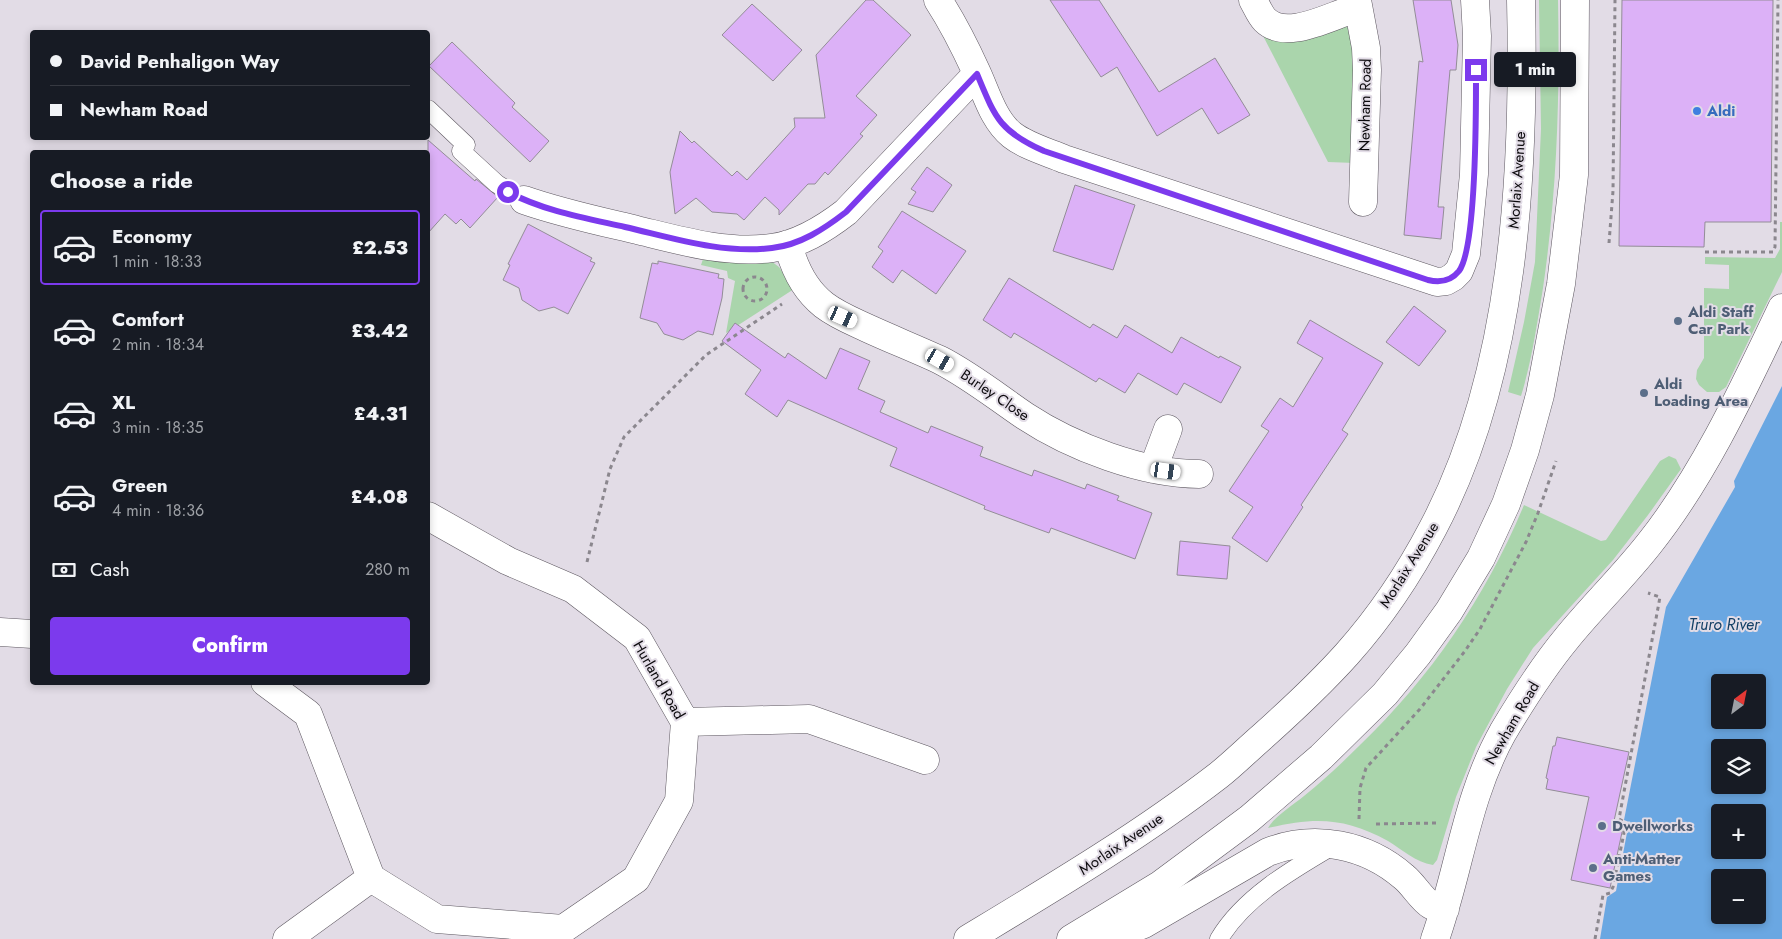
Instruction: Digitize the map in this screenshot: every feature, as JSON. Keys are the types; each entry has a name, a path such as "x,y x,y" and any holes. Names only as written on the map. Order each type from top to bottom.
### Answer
{"main road":[{"path":"938,0 956,29 1001,124 1012,135 1027,144 1064,159 1437,282 1446,281 1459,271 1466,254 1474,174 1475,0"},
{"name":"Newham Road","path":"1253,0 1266,21 1285,30 1297,28 1358,4 1366,48 1363,202"},
{"name":"Morlaix Avenue","path":"968,939 1136,836 1221,773 1292,710 1348,654 1406,575 1434,527 1458,475 1476,424 1502,311 1511,260 1522,116 1521,0"},
{"path":"1072,939 1160,885 1249,819 1321,757 1385,694 1418,654 1449,612 1481,558 1506,504 1524,450 1540,395 1561,284 1574,175 1575,0"},
{"path":"524,200 562,212 707,246 740,250 773,248 788,244 809,237 828,226 846,212 977,74"},
{"name":"Burley Close","path":"788,244 792,259 806,286 823,305 834,312 940,360 976,381 1045,428 1112,457 1153,469 1199,474"},
{"name":"Newham Road","path":"1435,939 1445,909 1467,817 1485,769 1503,733 1549,662 1649,544 1682,496 1733,409 1782,308"},
{"path":"1153,469 1168,429"},
{"name":"Hurland Road","path":"371,878 436,919 470,930 563,930 636,879 679,801 685,722 637,638 573,589 508,561 430,517"},
{"path":"0,632 30,634"},
{"path":"269,685 308,714 371,878 287,939"},
{"path":"685,722 809,719 925,760"},
{"path":"1106,939 1144,924 1268,852 1287,845 1303,842 1337,844 1364,852 1390,865 1412,883 1430,904 1445,909"}],"lane":[{"path":"430,111 466,145 461,151 497,184 524,200"},
{"path":"1219,939 1255,899 1294,870 1337,844"}],"path":[{"path":"1609,243 1613,190 1616,0"},
{"path":"1705,252 1773,252 1775,248 1778,0"},
{"path":"754,276 761,278 766,284 766,288 767,292 762,298 755,301 748,299 743,293 743,285 747,279 754,276"},
{"path":"573,589 589,558 610,469 624,436 706,355 806,286"},
{"path":"766,288 772,288"},
{"path":"1595,939 1602,896 1610,893 1613,887 1626,823 1619,819 1660,597 1646,592"},
{"path":"1371,824 1442,822"}],"green space":[{"path":"1539,0 1558,0 1556,144 1552,216 1543,288 1531,356 1521,396 1508,392 1535,262 1541,129"},
{"path":"1344,25 1355,38 1355,163 1328,162 1258,26"},
{"path":"1780,222 1782,222 1782,272 1726,387 1719,392 1707,392 1699,385 1696,379 1697,370 1704,358 1704,288 1729,289 1729,265 1705,264 1705,257 1775,258 1780,249"},
{"path":"703,259 734,263 771,261 779,267 794,289 726,333 735,281 728,278 727,271 701,265"},
{"path":"1669,456 1676,459 1681,469 1613,560 1533,648 1507,689 1476,747 1456,797 1437,860 1433,865 1415,858 1372,833 1343,823 1329,821 1300,822 1268,828 1279,815 1340,765 1386,719 1433,663 1474,603 1509,539 1524,505 1601,541 1606,540 1660,461"}],"water":[{"name":"Truro River","path":"1782,386 1782,939 1600,939 1607,897 1616,891 1629,822 1624,820 1666,607 1735,487 1734,481"}],"building":[{"path":"866,0 873,0 911,35 856,96 877,115 860,134 863,136 828,175 825,172 815,184 808,184 779,215 779,210 765,197 744,220 737,214 712,212 696,198 675,214 670,172 680,131 692,143 694,141 732,176 737,171 747,180 795,127 794,118 825,118 816,55"},
{"path":"1050,0 1099,0 1159,92 1215,58 1250,115 1218,134 1202,108 1157,136 1117,67 1101,77"},
{"path":"1413,0 1451,0 1458,45 1456,70 1450,70 1444,138 1438,207 1444,207 1441,239 1404,235 1419,61 1423,62"},
{"name":"Aldi","path":"1622,0 1773,0 1771,222 1705,222 1704,247 1619,246"},
{"path":"752,4 802,50 773,81 722,35"},
{"path":"452,42 515,103 512,107 549,141 530,162 430,65"},
{"path":"428,140 475,181 476,179 498,197 470,228 461,219 456,224 445,214 430,231 430,150 428,150"},
{"path":"927,167 952,185 933,212 908,204 916,192 911,189"},
{"path":"1075,185 1135,205 1113,270 1053,251"},
{"path":"902,211 966,251 936,294 902,270 893,283 872,267 883,251 878,247"},
{"path":"528,224 592,258 590,261 595,263 568,314 554,307 539,311 522,300 519,288 503,280 510,265 508,264"},
{"path":"658,261 719,274 718,278 724,279 722,298 713,335 698,331 683,340 664,334 657,323 640,318 652,263 658,264"},
{"path":"1009,278 1090,328 1093,324 1117,338 1125,325 1172,353 1181,337 1219,358 1220,356 1241,367 1221,403 1184,383 1177,395 1138,373 1125,393 1099,378 1096,382 1014,333 1011,338 983,320"},
{"path":"1414,306 1446,331 1419,366 1386,342"},
{"path":"1310,320 1383,363 1342,430 1348,434 1301,505 1303,507 1267,562 1232,538 1253,507 1229,491 1269,431 1261,426 1280,398 1293,407 1323,358 1297,343"},
{"path":"735,323 785,358 788,353 826,379 840,348 870,361 858,389 885,401 880,412 928,433 931,426 983,447 980,456 1032,476 1034,470 1085,489 1087,484 1119,496 1117,500 1152,513 1135,559 1051,528 1049,533 984,509 985,506 890,466 897,448 788,400 777,417 745,394 761,370 722,341"},
{"path":"1180,541 1230,546 1227,579 1177,575"},
{"path":"1557,737 1629,752 1614,821 1624,823 1610,888 1571,880 1589,797 1546,789 1548,779 1546,778 1553,746 1555,746"}],"place":[{"name":"Aldi","path":"1697,111"},
{"name":"Aldi Staff Car Park","path":"1678,321"},
{"name":"Aldi Loading Area","path":"1644,393"},
{"name":"Dwellworks","path":"1602,826"},
{"name":"Anti-Matter Games","path":"1593,868"}],"route":[{"path":"508,192 544,207 669,238 726,249 773,248 809,237 828,226 846,212 977,74 1001,124 1012,135 1027,144 1064,159 1428,280 1446,281 1459,271 1466,254 1474,174 1476,70"}]}
